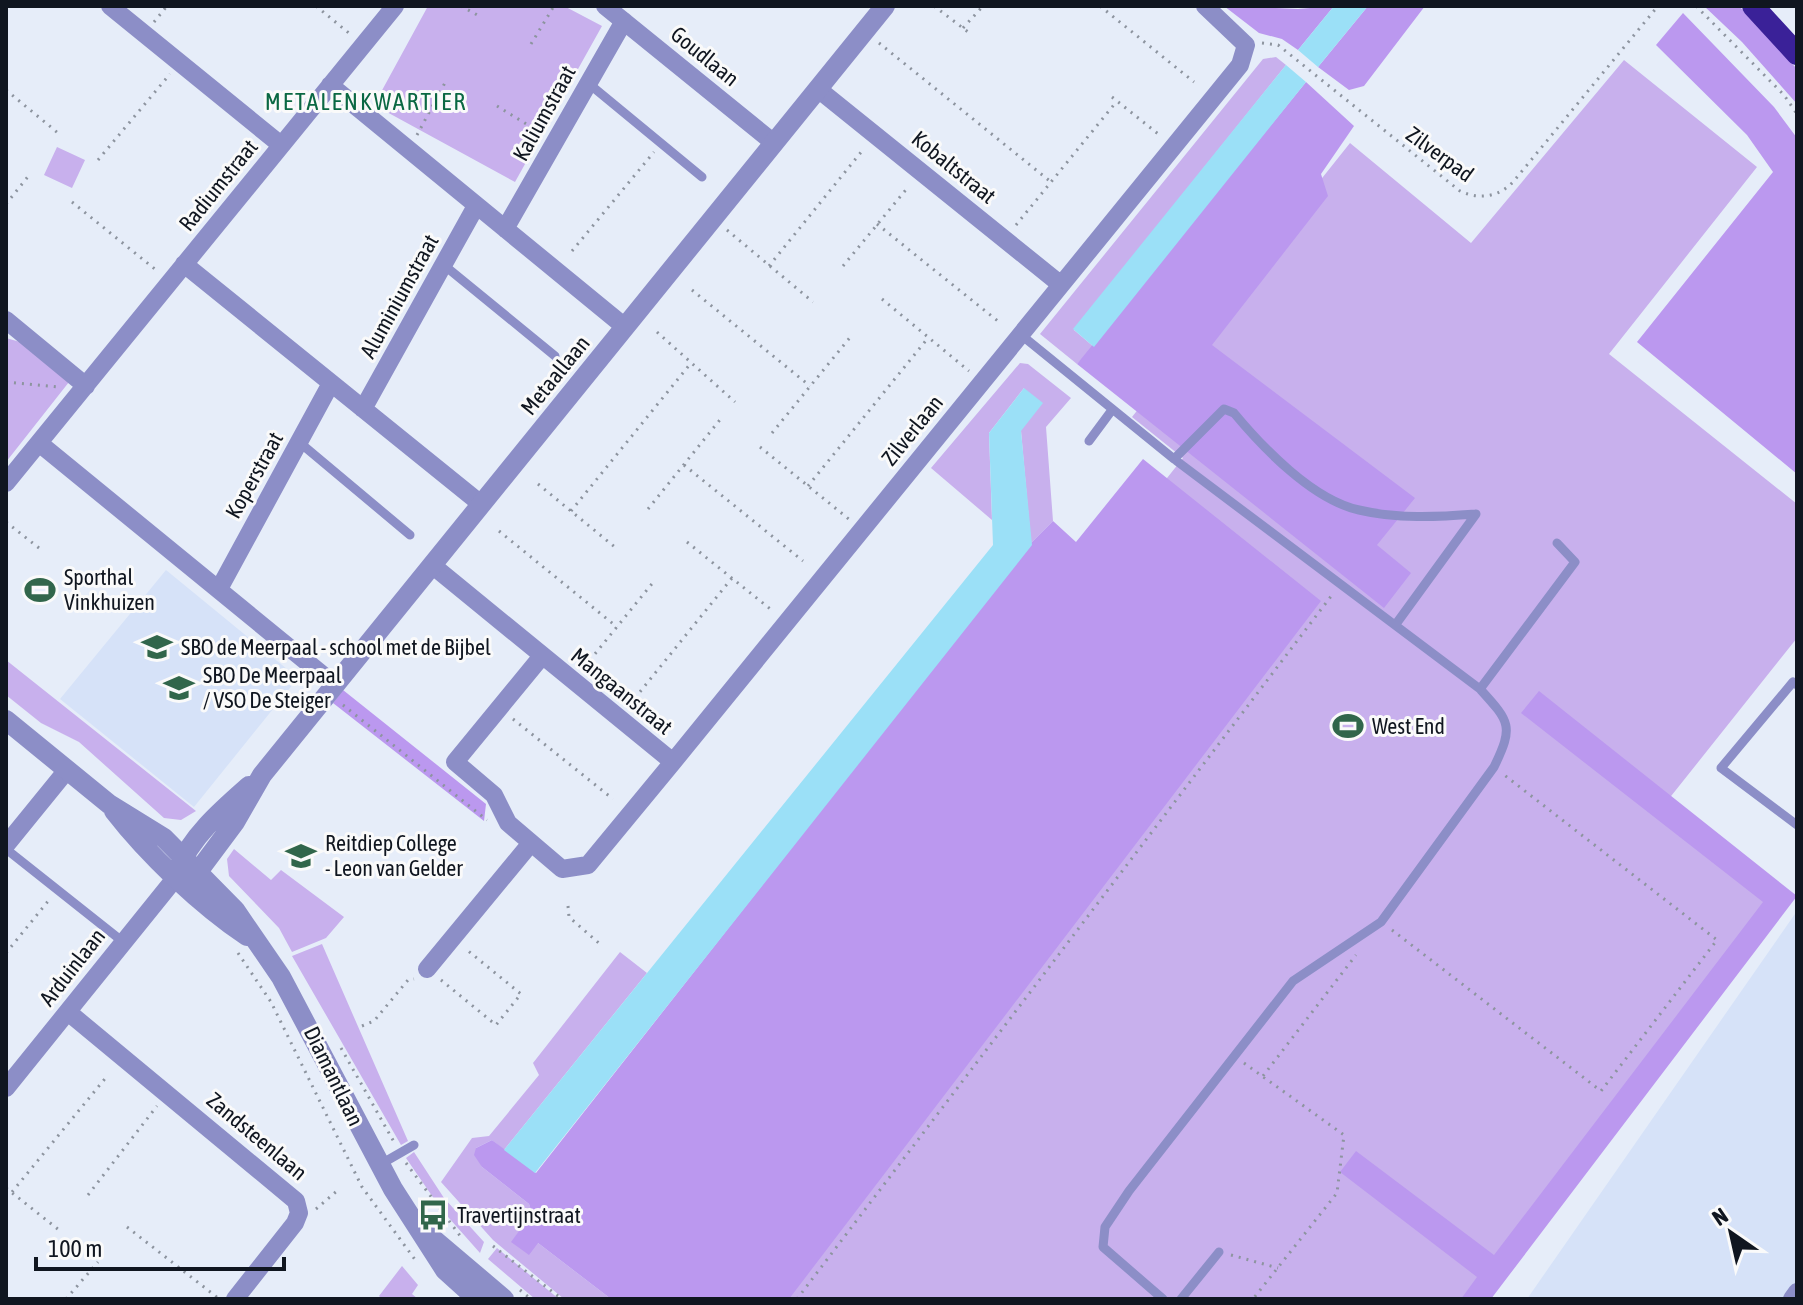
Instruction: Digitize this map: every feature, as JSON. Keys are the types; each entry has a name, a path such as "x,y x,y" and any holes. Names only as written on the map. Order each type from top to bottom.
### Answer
{"highway":[{"path":"1753,6 1797,54"}],"street":[{"path":"110,6 281,145"},
{"name":"Radiumstraat","path":"6,483 395,6"},
{"name":"Goudlaan","path":"605,6 774,143"},
{"name":"Metaallaan","path":"185,869 235,822 262,775 338,694 432,565 885,6"},
{"path":"1205,6 1246,45"},
{"name":"Kaliumstraat","path":"505,229 624,21"},
{"name":"Zilverlaan","path":"562,869 588,865 1240,65 1246,45"},
{"path":"330,85 409,153 625,327"},
{"name":"Kobaltstraat","path":"818,89 1060,284"},
{"name":"Aluminiumstraat","path":"363,409 476,206"},
{"path":"184,264 481,504"},
{"path":"6,320 86,386"},
{"name":"Koperstraat","path":"219,589 330,385"},
{"path":"39,443 219,589 338,694"},
{"name":"Mangaanstraat","path":"432,565 673,762"},
{"name":"Mangaanstraat","path":"542,656 455,762 494,795 508,823 562,869"},
{"name":"Diamantlaan","path":"6,720 109,804 146,824 225,922 257,943 294,1000 378,1165 445,1270 477,1299"},
{"path":"6,847 67,770"},
{"path":"427,969 531,843"},
{"name":"Arduinlaan","path":"10,1075 68,1012 122,941 185,869"},
{"name":"Zandsteenlaan","path":"68,1012 296,1201 299,1213 295,1223 235,1299"},
{"name":"Diamantlaan","path":"421,1229 498,1297"},
{"path":"1792,1299 1797,1292"}],"lane":[{"path":"588,83 702,177"},
{"path":"445,266 555,356"},
{"path":"1020,334 1174,459 1480,689 1506,718 1508,741 1494,767 1381,922 1293,981 1105,1227 1103,1247 1163,1299"},
{"path":"1174,459 1224,409 1234,413 1278,461 1318,490 1357,510 1428,518 1476,514 1396,624"},
{"path":"1089,441 1112,410"},
{"path":"299,442 410,535"},
{"path":"1480,689 1575,562 1557,543"},
{"path":"1797,685 1793,682 1721,768 1797,825"},
{"path":"6,847 122,941"},
{"path":"378,1165 414,1145"},
{"path":"1181,1299 1219,1252"}],"path":[{"path":"316,6 364,44"},
{"path":"461,6 481,17"},
{"path":"531,44 554,6"},
{"path":"934,6 972,35"},
{"path":"963,28 983,6"},
{"path":"1100,6 1194,82"},
{"name":"Zilverpad","path":"1246,45 1278,45 1453,186 1467,194 1485,196 1503,191 1513,182 1658,6"},
{"path":"1696,6 1784,95 1797,114"},
{"path":"879,43 1051,182"},
{"path":"98,160 179,64"},
{"path":"409,153 447,79"},
{"path":"6,90 58,133"},
{"path":"1112,97 1165,139"},
{"path":"1014,227 1117,101"},
{"path":"497,106 556,143"},
{"path":"1086,127 1092,132"},
{"path":"572,251 661,143"},
{"path":"769,266 862,151"},
{"path":"843,266 921,171"},
{"path":"6,204 30,174"},
{"path":"72,202 170,282"},
{"path":"877,224 999,322"},
{"path":"725,229 813,302"},
{"path":"692,290 810,386"},
{"path":"882,299 982,382"},
{"path":"657,332 735,402"},
{"path":"772,433 852,335"},
{"path":"808,486 928,338"},
{"path":"571,511 691,363"},
{"path":"6,382 67,388 86,386"},
{"path":"648,509 723,416"},
{"path":"760,447 862,530"},
{"path":"684,465 803,561"},
{"path":"538,484 616,548"},
{"path":"6,522 39,548"},
{"path":"499,531 617,627"},
{"path":"687,542 788,623"},
{"path":"635,698 732,578"},
{"path":"590,660 655,580"},
{"path":"797,1299 1339,585"},
{"path":"338,694 490,823"},
{"path":"507,714 613,799"},
{"path":"1263,1076 1381,922 1601,1091 1717,940 1494,767"},
{"path":"6,953 57,890"},
{"path":"568,906 569,917 600,944"},
{"path":"362,1026 374,1021 408,980 418,978 427,969 496,1025 521,994 452,938"},
{"name":"Diamantlaan","path":"236,951 271,1002 362,1187 401,1245 425,1270"},
{"path":"1234,1057 1344,1135 1337,1193 1253,1299"},
{"path":"12,1192 108,1075"},
{"path":"88,1195 168,1092"},
{"path":"6,1188 59,1230"},
{"path":"316,1209 338,1190"},
{"path":"440,1213 464,1240"},
{"path":"127,1227 219,1299"},
{"path":"493,1246 562,1299"},
{"path":"1219,1252 1278,1268"},
{"path":"66,1299 98,1262"}],"shaded area":[{"path":"428,6 564,6 602,26 515,182 374,105"},
{"path":"1224,6 1298,9 1334,6 1298,50 1282,39 1259,33"},
{"path":"1368,6 1425,6 1364,86 1349,90 1318,67"},
{"path":"1704,6 1739,6 1797,69 1797,104 1742,42"},
{"path":"1683,13 1774,107 1797,138 1797,474 1637,342 1773,172 1747,135 1656,45"},
{"path":"1276,57 1286,65 1074,330 1094,347 1077,364 1040,334 1263,59"},
{"name":"West End","path":"1624,60 1757,167 1609,354 1797,504 1797,638 1656,815 1774,908 1467,1299 630,1299 558,1241 1183,458 1132,417 1350,143 1471,243"},
{"path":"1306,82 1354,126 1321,174 1328,196 1212,345 1415,498 1377,545 1411,573 1384,608 1077,364"},
{"path":"57,147 85,160 72,188 44,175"},
{"path":"6,338 20,342 69,382 6,462"},
{"path":"1020,363 1028,364 1071,398 1046,427 1053,521 1031,543 1021,431 1024,388 989,433 992,520 931,468"},
{"path":"1143,459 1321,601 789,1299 611,1299 538,1243 529,1255 511,1242 532,1213 529,1204 482,1167 474,1155 476,1148 492,1140 536,1173 1031,543 1053,521 1076,542"},
{"name":"SBO De Meerpaal / VSO De Steiger","path":"166,570 298,678 194,807 60,699"},
{"path":"6,660 196,811 181,820 164,818 79,742 41,723 6,695"},
{"path":"343,690 486,804 484,821 333,703"},
{"path":"1539,691 1797,896 1491,1299 1461,1299 1477,1277 1340,1172 1356,1151 1494,1255 1763,902 1521,713"},
{"path":"234,849 271,880 281,870 344,917 326,938 292,952 279,928 229,876 227,859"},
{"path":"1797,911 1797,1299 1527,1299"},
{"path":"322,944 408,1141 401,1145 292,956"},
{"path":"620,952 647,973 504,1150 492,1140 476,1148 482,1167 529,1204 532,1212 512,1242 538,1243 611,1299 564,1299 493,1240 441,1182 472,1138 489,1136 539,1075 533,1063"},
{"path":"414,1152 444,1198 484,1242 480,1253 441,1209 406,1158"},
{"path":"497,1248 559,1299 535,1299 488,1259"},
{"path":"402,1266 418,1285 412,1294 418,1299 382,1299 379,1296"}],"water":[{"path":"1334,6 1368,6 1318,67 1298,50"},
{"path":"1286,65 1306,82 1094,347 1073,329"},
{"path":"1024,388 1043,403 1021,431 1032,545 535,1173 504,1150 993,545 989,433"}],"place":[{"name":"Sporthal Vinkhuizen","path":"40,590"},
{"name":"SBO de Meerpaal - school met de Bijbel","path":"157,647"},
{"name":"SBO De Meerpaal / VSO De Steiger","path":"179,688"},
{"name":"West End","path":"1348,726"},
{"name":"Reitdiep College - Leon van Gelder","path":"301,856"},
{"name":"Travertijnstraat","path":"433,1215"}],"district":[{"name":"METALENKWARTIER","path":"366,102"}]}
